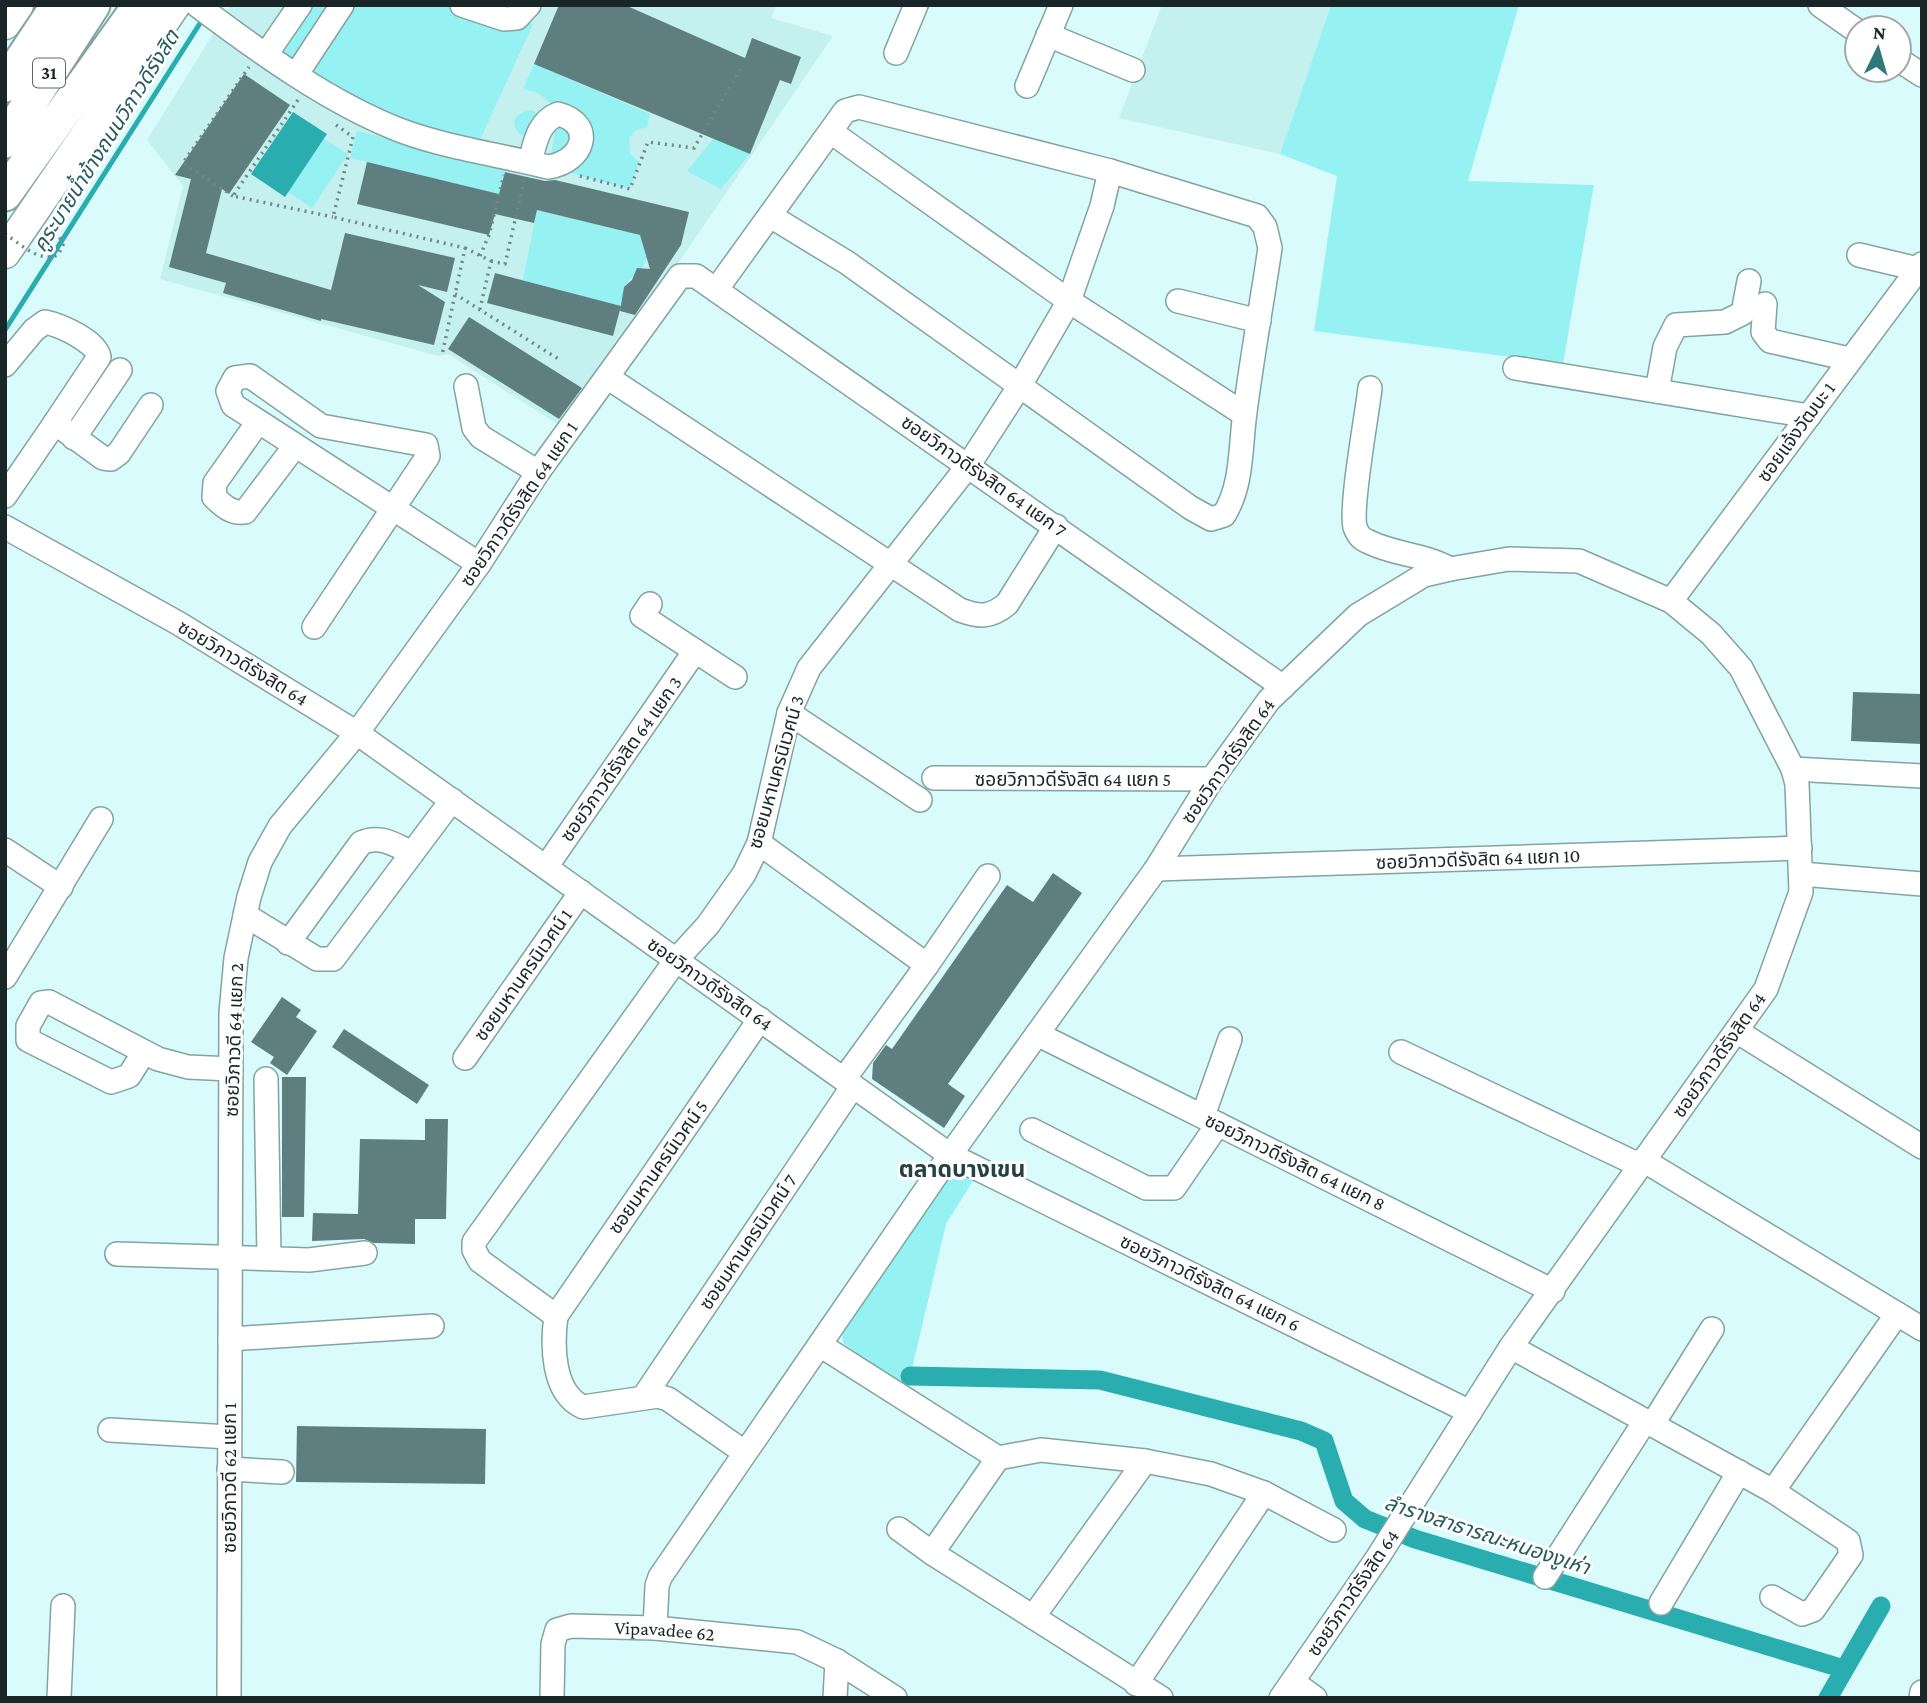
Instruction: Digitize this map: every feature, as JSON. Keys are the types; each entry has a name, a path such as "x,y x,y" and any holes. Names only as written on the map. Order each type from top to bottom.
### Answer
{"highway":[{"name":"31","path":"5,52 37,5"},
{"path":"5,58 37,5"},
{"name":"31","path":"5,85 58,5"},
{"name":"31","path":"5,141 93,5"},
{"name":"31","path":"5,171 114,5"},
{"path":"5,194 140,5"}],"main road":[{"path":"5,24 18,5"},
{"path":"5,253 197,9"}],"street":[{"path":"259,63 300,5"},
{"path":"292,83 342,5"},
{"path":"462,5 504,19 517,18 529,5"},
{"path":"897,53 916,5"},
{"path":"1027,86 1061,5"},
{"path":"1820,5 1843,21"},
{"path":"197,9 259,63 292,83 405,132 527,171"},
{"path":"1048,36 1133,70"},
{"path":"716,290 772,217 845,111 859,107 1110,171 1257,216 1265,227 1270,248 1233,500 1224,515 1211,519 846,262 772,217"},
{"path":"831,132 1069,302 1244,414"},
{"name":"ซอยมหานครนิเวศน์ 3","path":"556,1316 480,1261 474,1250 474,1242 676,960 708,925 744,874 759,843 789,713 808,668 968,466 1020,387 1069,302 1102,206 1110,171"},
{"path":"1859,255 1920,267"},
{"name":"ซอยแจ้งวัฒนะ 1","path":"1671,600 1920,267"},
{"name":"ซอยวิภาวดีรังสิต 64 แยก 7","path":"680,276 696,276 1283,687"},
{"name":"ซอยวิภาวดีรังสิต 64 แยก 1","path":"357,733 479,564 538,472 680,276"},
{"path":"1657,391 1665,347 1676,325 1725,323 1743,313 1749,281"},
{"path":"1178,301 1259,321"},
{"path":"1765,304 1763,332 1770,341 1849,359"},
{"path":"5,365 34,330 46,322 56,324 98,352 99,357 5,496"},
{"path":"1515,368 1809,416"},
{"path":"74,438 120,370"},
{"path":"314,627 392,509 428,456 426,445 321,426 250,376 235,378 228,398 233,405 392,509 479,564"},
{"path":"607,377 960,610 979,617 996,612 1007,604 1056,526"},
{"path":"466,386 474,428 481,438 538,472"},
{"path":"1370,388 1356,504 1355,525 1360,537 1371,544 1436,560 1450,569"},
{"path":"55,423 103,458 111,459 119,453 151,405"},
{"path":"258,422 215,483 214,497 227,509 238,513 245,512 295,446"},
{"name":"ซอยวิภาวดีรังสิต 64","path":"5,527 178,623 357,733 944,1151 1037,1034 1153,873 1212,779 1269,700 1358,615 1424,575 1508,559 1580,561 1671,600 1711,634 1741,668 1793,769 1801,892 1766,989 1738,1032 1641,1162 1553,1291 1511,1347 1384,1547 1287,1690"},
{"path":"650,604 642,616 735,677"},
{"name":"ซอยวิภาวดีรังสิต 64 แยก 3","path":"546,867 695,651"},
{"path":"789,713 920,800"},
{"name":"ซอยวิภาวดี 64 แยก 2","path":"230,1258 231,1013 236,958 245,915 260,862 280,826 357,733"},
{"path":"1793,769 1922,776"},
{"name":"ซอยวิภาวดีรังสิต 64 แยก 5","path":"934,778 1212,779"},
{"path":"245,915 317,959 333,960 452,800"},
{"path":"5,977 101,819"},
{"path":"288,943 360,843 370,839 384,840 412,853"},
{"path":"759,843 927,965"},
{"name":"ซอยวิภาวดีรังสิต 64 แยก 10","path":"1153,873 1800,848"},
{"path":"5,850 61,887"},
{"path":"655,1628 657,1586 660,1577 820,1345 944,1151 1129,881 1136,876 1153,873"},
{"path":"1801,874 1922,884"},
{"name":"ซอยมหานครนิเวศน์ 7","path":"643,1398 848,1082 988,876"},
{"name":"ซอยมหานครนิเวศน์ 1","path":"465,1058 581,892"},
{"path":"144,1052 129,1076 111,1082 28,1040 28,1026 41,1003 50,1002 158,1059 188,1067 230,1069"},
{"name":"ซอยมหานครนิเวศน์ 5","path":"556,1316 760,1019"},
{"path":"1738,1032 1922,1147"},
{"name":"ซอยวิภาวดีรังสิต 64 แยก 8","path":"1037,1034 1553,1291"},
{"path":"1032,1130 1146,1188 1174,1188 1210,1120 1230,1038"},
{"path":"1401,1052 1641,1162 1922,1329"},
{"path":"266,1079 269,1258"},
{"name":"ซอยวิภาวดีรังสิต 64 แยก 6","path":"944,1151 1470,1412"},
{"path":"117,1254 309,1260 365,1254"},
{"name":"ซอยวิภาวดี 62 แยก 1","path":"229,1698 230,1258"},
{"path":"1773,1491 1897,1314"},
{"path":"556,1316 553,1340 557,1369 568,1396 574,1403 583,1407 643,1398 668,1399 744,1452"},
{"path":"230,1339 432,1325"},
{"path":"1545,1577 1712,1329"},
{"path":"820,1345 998,1458 1041,1450 1144,1461 1211,1474 1264,1493 1334,1530"},
{"path":"1511,1347 1773,1491 1848,1541 1852,1550 1808,1614 1802,1614 1772,1597"},
{"path":"110,1430 229,1437"},
{"path":"933,1553 998,1458"},
{"path":"1033,1617 1144,1461"},
{"path":"229,1469 282,1472"},
{"path":"1661,1603 1739,1472"},
{"path":"1136,1684 1264,1493"},
{"path":"899,1530 1161,1698"},
{"path":"59,1698 63,1606"},
{"name":"Vipavadee 62","path":"552,1698 553,1644 557,1630 571,1626 655,1628 797,1642 837,1661 895,1698"},
{"path":"835,1698 837,1661"},
{"path":"1287,1690 1315,1698"},
{"path":"1921,1698 1922,1692"}],"path":[{"path":"244,58 259,63 183,163 233,196 465,248 491,261 505,264 527,171"},
{"path":"571,174 630,189 648,142 694,148 742,66"},
{"path":"292,83 299,98 308,105"},
{"path":"233,196 299,98"},
{"path":"327,118 353,136 333,217"},
{"path":"346,131 352,124"},
{"path":"480,256 489,235 506,166"},
{"path":"5,234 37,255 49,259 58,255 62,245 58,233 49,229 39,234"},
{"path":"442,355 465,248"},
{"path":"480,309 491,261"},
{"path":"455,294 560,359"}],"shaded area":[{"path":"231,5 776,5 771,18 833,36 565,429 448,354 438,356 160,279 183,186 147,140"},
{"path":"299,5 480,5 533,24 478,144 355,115 267,57"},
{"path":"1162,5 1331,5 1280,154 1119,118"},
{"path":"1331,5 1519,5 1468,181 1594,185 1563,364 1314,331 1337,176 1280,154"},
{"path":"534,64 650,114 647,127 636,130 629,138 630,154 639,162 630,189 548,167 555,130 553,108 537,93 523,89"},
{"path":"525,110 534,111 540,117 527,137 516,130 515,124 515,118"},
{"path":"293,112 327,134 285,197 251,174"},
{"path":"357,131 506,166 499,194 350,158"},
{"path":"714,138 750,154 721,189 687,171"},
{"path":"324,139 348,154 312,208 288,192"},
{"path":"537,210 640,235 647,257 642,269 629,280 621,306 523,280"},
{"path":"955,1166 976,1176 946,1224 907,1390 844,1344 841,1334"}],"building":[{"path":"559,5 625,5 745,58 752,38 801,57 791,84 780,80 750,154 534,64"},
{"path":"244,74 290,105 229,194 222,189 206,253 331,290 345,233 455,258 447,292 418,285 445,302 434,345 321,321 223,293 226,283 169,267 191,179 175,175"},
{"path":"367,162 499,194 505,172 545,181 555,180 689,212 681,245 635,315 620,311 624,287 632,280 637,268 650,269 640,235 537,210 534,223 495,214 489,235 357,204"},
{"path":"495,273 621,306 613,336 487,303"},
{"path":"469,317 582,388 559,419 448,349"},
{"path":"1853,692 1922,694 1922,744 1851,741"},
{"path":"1053,873 1082,893 948,1084 965,1096 944,1128 872,1079 873,1063 886,1045 892,1049 1007,885 1033,902"},
{"path":"282,997 301,1010 296,1017 317,1031 287,1075 270,1063 274,1057 251,1042"},
{"path":"344,1029 429,1085 417,1104 332,1047"},
{"path":"282,1077 306,1077 304,1217 282,1217"},
{"path":"425,1119 448,1119 446,1219 415,1219 415,1244 374,1243 364,1239 312,1241 313,1213 358,1214 360,1139 425,1140"},
{"path":"297,1426 486,1429 485,1484 296,1482"}],"waterway":[{"name":"คูระบายน้ำข้างถนนวิภาวดีรังสิต","path":"5,330 204,17"},
{"name":"ลำรางสาธารณะหนองงูเห่า","path":"910,1376 1100,1380 1301,1431 1324,1441 1344,1501 1365,1519 1415,1539 1844,1669"},
{"path":"1828,1698 1881,1606"}],"district":[{"name":"ตลาดบางเขน","path":"962,1169"}]}
